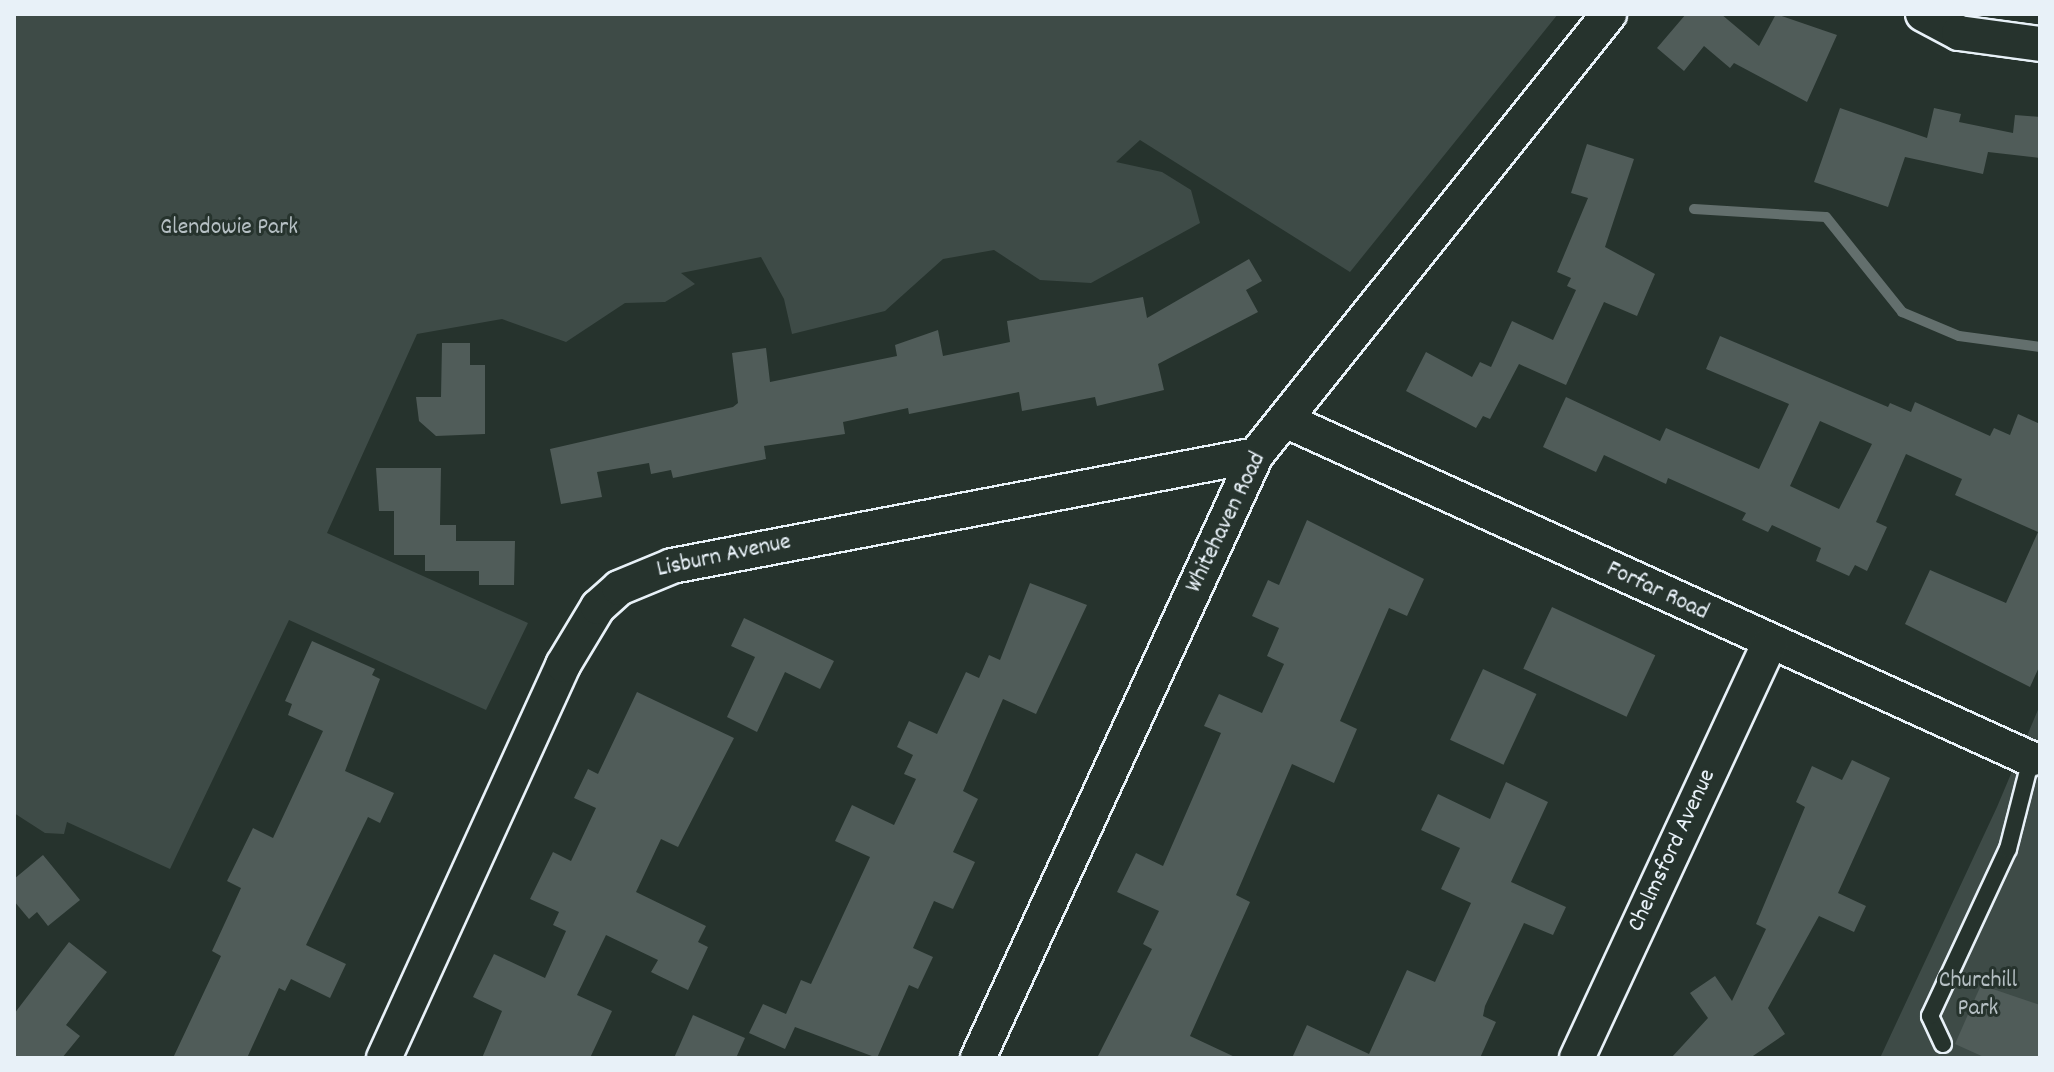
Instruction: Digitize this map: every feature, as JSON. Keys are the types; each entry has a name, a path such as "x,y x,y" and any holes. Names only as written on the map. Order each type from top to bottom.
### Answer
{"street":[{"name":"Whitehaven Road","path":"978,1058 1256,455 1609,14"},
{"path":"1923,14 1959,33 2040,44"},
{"name":"Forfar Road","path":"1285,420 1769,644 2031,759"},
{"name":"Lisburn Avenue","path":"384,1058 563,665 598,607 619,588 672,566 1256,455"},
{"name":"Chelmsford Avenue","path":"1577,1058 1769,644"}],"lane":[{"path":"1943,1044 1930,1016 2008,849 2031,759"}],"green space":[{"name":"Glendowie Park","path":"14,14 1558,14 1350,272 1140,140 1116,162 1162,172 1191,190 1200,223 1091,283 1040,280 994,250 943,259 885,311 792,334 784,299 761,257 681,273 695,284 665,302 625,303 566,342 502,319 417,334 327,533 528,623 486,710 289,620 170,869 67,822 64,834 45,833 14,813"},
{"name":"Churchill Park","path":"2040,705 2040,1058 1880,1058 1997,807"}],"building":[{"path":"1686,14 1721,14 1759,46 1776,14 1837,35 1807,102 1734,63 1730,68 1704,46 1684,71 1657,48"},
{"path":"1840,108 1927,138 1934,108 1961,114 1959,122 2013,133 2015,115 2040,117 2040,158 1988,152 1983,174 1905,157 1888,207 1814,182"},
{"path":"1587,144 1634,159 1605,247 1655,274 1637,316 1604,302 1566,385 1519,364 1490,419 1483,416 1476,428 1406,391 1426,352 1472,377 1480,362 1491,367 1512,321 1553,340 1576,290 1567,286 1571,278 1557,272 1588,198 1571,193"},
{"path":"1249,259 1262,281 1246,290 1258,312 1158,364 1164,390 1097,406 1095,397 1022,411 1019,392 909,414 908,408 843,422 845,434 764,446 766,459 673,478 671,470 651,474 649,463 597,472 602,497 561,504 550,449 733,407 738,403 732,353 766,348 770,382 897,356 895,345 938,330 943,356 1010,342 1007,321 1143,297 1147,318"},
{"path":"1720,336 1888,407 1890,403 1911,412 1915,402 1990,436 1994,428 2010,435 2018,414 2040,424 2040,665 2030,687 1905,624 1930,570 2006,603 2038,532 1955,495 1962,479 1906,454 1876,522 1887,527 1867,571 1855,565 1849,576 1816,561 1821,548 1772,525 1768,532 1742,520 1746,513 1668,478 1666,484 1604,455 1596,472 1543,447 1566,397 1660,441 1666,428 1759,469 1789,404 1706,369","holes":["1820,421 1872,444 1839,509 1790,486"]},
{"path":"442,343 470,343 470,365 485,365 485,434 436,436 419,421 416,397 441,397"},
{"path":"376,468 441,468 440,525 456,525 456,541 515,541 514,585 479,585 479,571 425,571 425,555 394,555 394,511 379,511"},
{"path":"1307,520 1424,579 1407,616 1389,608 1340,721 1357,729 1334,783 1292,764 1236,895 1250,902 1190,1036 1237,1058 1097,1058 1152,949 1143,944 1159,911 1117,892 1136,853 1163,866 1221,733 1204,726 1219,694 1262,713 1284,664 1267,656 1279,628 1252,616 1268,580 1279,585"},
{"path":"1030,583 1087,605 1036,714 1003,699 963,791 978,799 953,852 975,862 953,909 934,901 913,948 933,957 918,989 909,985 877,1058 795,1027 785,1049 749,1033 763,1004 786,1014 801,980 811,984 870,857 835,841 852,805 894,825 916,779 904,774 913,755 897,747 909,721 937,734 966,672 979,678 989,655 1000,660"},
{"path":"1552,607 1655,655 1627,717 1523,669"},
{"path":"744,618 834,661 820,689 785,672 757,732 727,717 755,657 731,646"},
{"path":"312,641 375,669 372,675 380,679 345,771 394,793 380,823 368,817 306,945 346,964 330,998 291,979 285,991 279,988 247,1058 173,1058 221,956 212,951 241,888 227,881 253,828 273,838 323,731 288,715 292,704 285,701"},
{"path":"1483,669 1536,694 1504,765 1450,740"},
{"path":"637,692 734,738 678,847 661,839 636,892 706,926 698,942 708,947 688,990 651,972 658,960 606,935 577,995 612,1011 590,1058 482,1058 502,1011 473,997 494,954 545,978 566,931 553,925 559,912 530,899 553,852 571,861 596,808 574,798 588,769 598,774"},
{"path":"1852,760 1890,778 1838,893 1866,906 1854,932 1819,916 1768,1008 1785,1034 1750,1058 1671,1058 1708,1018 1690,993 1715,976 1732,1001 1766,929 1756,924 1805,807 1796,802 1812,766 1842,780"},
{"path":"1506,782 1548,802 1511,882 1566,907 1553,935 1524,923 1485,1006 1483,1016 1496,1022 1480,1058 1292,1058 1307,1025 1369,1054 1407,970 1435,982 1471,903 1441,889 1460,848 1421,830 1438,794 1490,819"},
{"path":"43,855 80,900 48,926 37,912 29,919 14,901 14,879"},
{"path":"69,942 107,972 66,1025 80,1036 62,1058 14,1058 14,1014"},
{"path":"1981,985 2040,1005 2040,1058 1986,1058 1955,1044"},
{"path":"693,1015 745,1038 736,1058 674,1058"}],"waterway":[{"path":"1694,209 1826,217 1902,312 1959,336 2040,347"}]}
